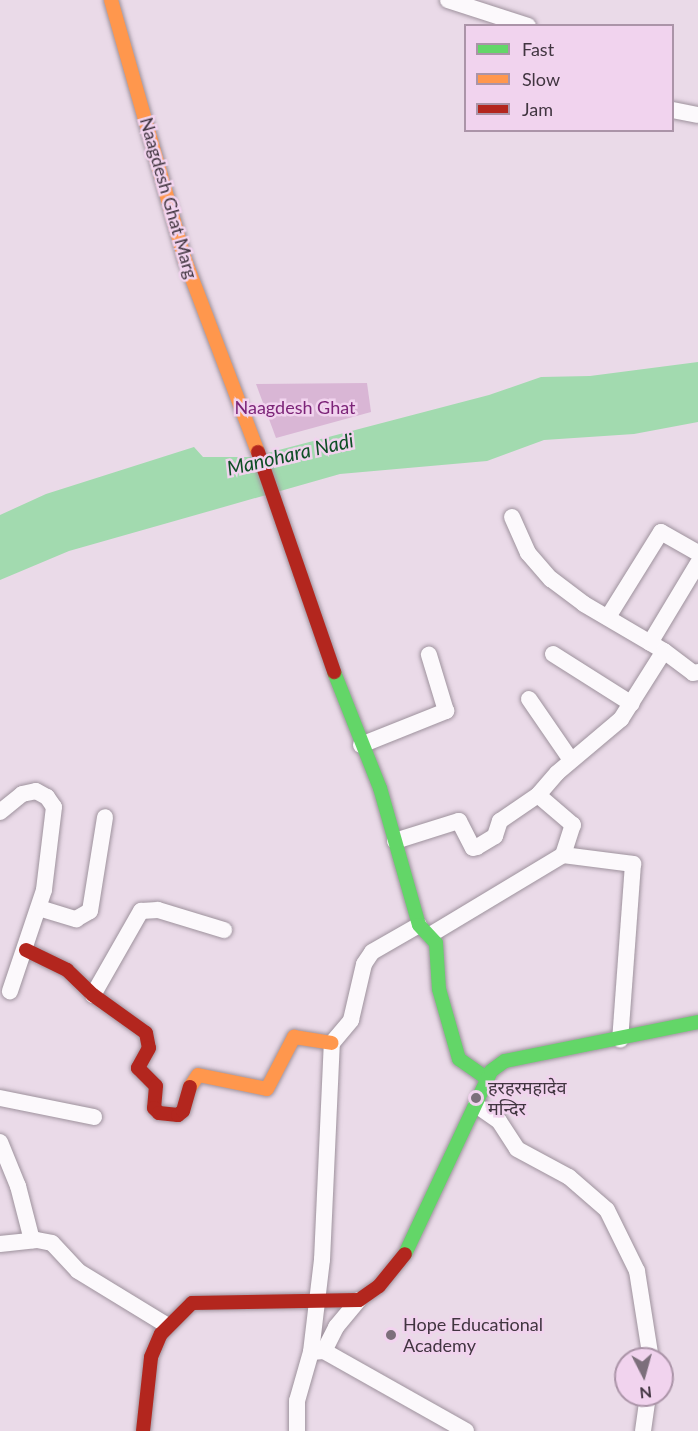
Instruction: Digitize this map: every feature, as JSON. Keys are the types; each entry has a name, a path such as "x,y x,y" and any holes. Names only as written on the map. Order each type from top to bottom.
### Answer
{"street":[{"name":"Naagdesh Ghat Marg","path":"111,0 185,260 248,424 361,744 380,788 424,930 436,943 441,997 459,1059 485,1077"},
{"path":"448,0 522,24"},
{"path":"674,110 698,115"},
{"path":"512,517 528,553 551,579 608,618 657,647 693,673 698,672"},
{"path":"608,618 661,532 698,553"},
{"path":"395,841 459,821 473,848 495,836 500,821 538,795 571,760 621,718 632,704 698,563"},
{"path":"553,654 632,704"},
{"path":"361,744 447,711 429,655"},
{"path":"529,699 571,760"},
{"path":"0,812 22,794 36,791 47,797 54,807 39,908 10,991"},
{"path":"538,795 573,825 564,855"},
{"path":"39,908 76,919 90,911 105,817"},
{"path":"318,1352 315,1300 322,1260 332,1043 351,1020 364,964 372,952 424,930 564,855 633,864 620,1040"},
{"path":"93,995 141,911 158,910 224,930"},
{"path":"26,950 68,970 93,995 146,1033 149,1048 138,1068 156,1086 154,1108 168,1116 183,1111 191,1082 198,1075 267,1089 294,1037 332,1043"},
{"path":"297,1431 297,1401 318,1352 359,1300 379,1286 407,1251 476,1105 485,1077 505,1061 620,1040 698,1022"},
{"path":"0,1098 94,1117"},
{"path":"476,1105 499,1121 517,1149 569,1177 607,1210 637,1271 649,1347"},
{"path":"0,1142 18,1186 32,1240"},
{"path":"0,1244 32,1240 52,1243 78,1270 168,1326"},
{"path":"143,1431 151,1358 168,1326 180,1312 202,1300 359,1300"},
{"path":"318,1352 466,1431"},
{"path":"643,1431 646,1407"}],"green space":[{"name":"Naagdesh Ghat","path":"367,383 371,412 276,438 256,384"}],"water":[{"name":"Manohara Nadi","path":"698,362 698,422 634,434 544,440 487,461 340,474 69,551 0,580 0,515 46,494 194,447 203,457 252,457 489,395 541,377 590,376"}],"traffic: fast":[{"path":"334,672 380,788 419,925 436,943 439,989 459,1059 485,1077"},
{"path":"405,1254 491,1071 505,1061 698,1022"}],"traffic: slow":[{"path":"111,0 185,260 258,452"},
{"path":"190,1087 198,1075 267,1089 294,1037 332,1043"}],"traffic: jam":[{"path":"258,452 334,672"},
{"path":"26,950 67,970 93,995 146,1033 149,1048 138,1068 156,1086 154,1108 159,1113 178,1115 183,1111 190,1087"},
{"path":"143,1431 151,1357 161,1334 192,1303 359,1300 379,1286 405,1254"}],"place":[{"name":"हरहरमहादेव मन्दिर","path":"476,1098"},
{"name":"Hope Educational Academy","path":"391,1335"}]}
